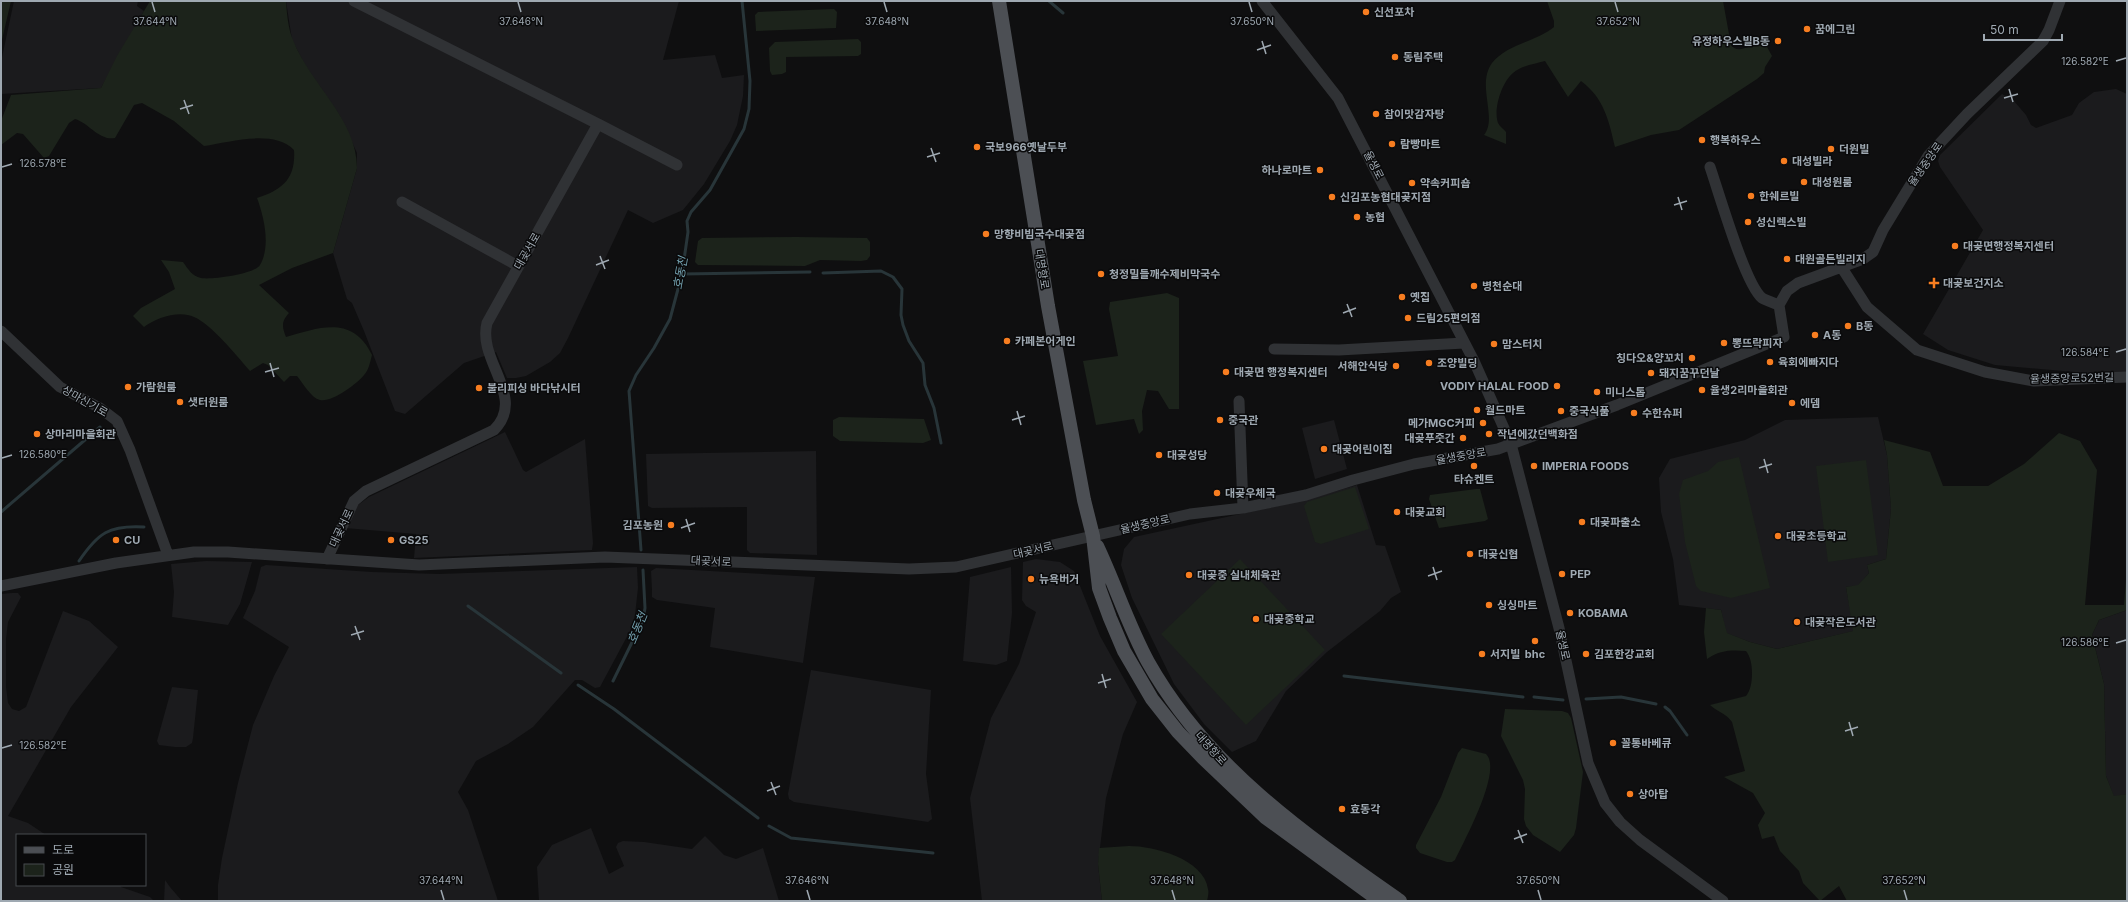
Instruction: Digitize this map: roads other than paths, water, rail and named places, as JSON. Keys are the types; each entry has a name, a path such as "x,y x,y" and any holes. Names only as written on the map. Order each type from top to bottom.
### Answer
{"main road":[{"name":"대명항로","path":"999,1 1048,306 1084,500 1093,536 1098,588 1110,618 1124,651 1157,705 1178,732 1265,817 1380,901"},
{"name":"대명항로","path":"1093,536 1113,578 1135,636 1148,662 1188,723 1208,746 1271,807 1336,856 1400,901"}],"street":[{"path":"354,1 677,165"},
{"name":"율생로","path":"1262,1 1338,98 1464,343 1511,444 1559,628 1588,763 1606,803 1620,822 1640,840 1723,901"},
{"name":"율생중앙로","path":"1093,536 1190,514 1243,508 1306,495 1407,466 1498,449 1617,405 1784,337 1780,305 1782,298 1787,291 1798,283 1842,268 1863,259 1873,252 1883,230 1928,156 1967,114 2043,40 2050,30 2060,1"},
{"name":"대곶서로","path":"327,559 354,500 366,491 494,430 502,422 506,409 505,398 485,339 485,332 497,302 598,124"},
{"path":"1710,167 1752,285 1762,298 1780,305"},
{"path":"402,202 518,266"},
{"name":"율생중앙로52번길","path":"1842,268 1867,307 1917,350 1985,372 2034,381 2127,377"},
{"name":"상마신기로","path":"1,331 60,387 100,408 117,421 130,450 168,555"},
{"path":"1274,350 1339,350 1464,343"},
{"path":"1239,402 1243,508"},
{"name":"대곶서로","path":"1,586 116,563 194,552 228,552 419,565 624,557 820,566 936,569 973,563 1093,536"}],"waterway":[{"name":"호동천","path":"641,550 629,391 636,375 654,348 670,319 682,274 688,232 687,221 691,212 710,190 744,129 749,109 750,81 742,1"},
{"path":"1049,1 1063,13"},
{"path":"823,273 881,271 893,277 902,289 901,315 903,325 909,341 923,363 925,385 934,408 941,443"},
{"path":"682,274 810,272"},
{"path":"1,512 100,427"},
{"path":"79,561 99,537 113,529 144,527"},
{"name":"호동천","path":"613,681 643,620 645,608 643,570"},
{"path":"468,606 561,673"},
{"path":"1344,676 1523,697"},
{"path":"578,685 614,709 758,818"},
{"path":"1534,697 1563,700"},
{"path":"1586,699 1621,697 1656,704"},
{"path":"1665,707 1670,711 1687,735"},
{"path":"769,826 791,838 933,853"}],"place":[{"name":"신선포차","path":"1366,12"},
{"name":"꿈에그린","path":"1807,29"},
{"name":"유정하우스빌B동","path":"1778,41"},
{"name":"동림주택","path":"1395,57"},
{"name":"참이맛감자탕","path":"1376,114"},
{"name":"행복하우스","path":"1702,140"},
{"name":"람빵마트","path":"1392,144"},
{"name":"국보966옛날두부","path":"977,147"},
{"name":"더원빌","path":"1831,149"},
{"name":"대성빌라","path":"1784,161"},
{"name":"하나로마트","path":"1320,170"},
{"name":"대성원룸","path":"1804,182"},
{"name":"약속커피숍","path":"1412,183"},
{"name":"한쉐르빌","path":"1751,196"},
{"name":"신김포농협대곶지점","path":"1332,197"},
{"name":"농협","path":"1357,217"},
{"name":"성신렉스빌","path":"1748,222"},
{"name":"망향비빔국수대곶점","path":"986,234"},
{"name":"대곶면행정복지센터","path":"1955,246"},
{"name":"대원골든빌리지","path":"1787,259"},
{"name":"청정밀들깨수제비막국수","path":"1101,274"},
{"name":"대곶보건지소","path":"1934,283"},
{"name":"병천순대","path":"1474,286"},
{"name":"옛집","path":"1402,297"},
{"name":"드림25편의점","path":"1408,318"},
{"name":"B동","path":"1848,326"},
{"name":"A동","path":"1815,335"},
{"name":"카페본어게인","path":"1007,341"},
{"name":"뽕뜨락피자","path":"1724,343"},
{"name":"맘스터치","path":"1494,344"},
{"name":"칭다오&양꼬치","path":"1692,358"},
{"name":"육회에빠지다","path":"1770,362"},
{"name":"조양빌딩","path":"1429,363"},
{"name":"서해안식당","path":"1396,366"},
{"name":"대곶면 행정복지센터","path":"1226,372"},
{"name":"돼지꿈꾸던날","path":"1651,373"},
{"name":"VODIY HALAL FOOD","path":"1557,386"},
{"name":"가람원룸","path":"128,387"},
{"name":"불리피싱 바다낚시터","path":"479,388"},
{"name":"율생2리마을회관","path":"1702,390"},
{"name":"미니스톱","path":"1597,392"},
{"name":"샛터원룸","path":"180,402"},
{"name":"에뎀","path":"1792,403"},
{"name":"월드마트","path":"1477,410"},
{"name":"중국식품","path":"1561,411"},
{"name":"수한슈퍼","path":"1634,413"},
{"name":"중국관","path":"1220,420"},
{"name":"메가MGC커피","path":"1483,423"},
{"name":"상마리마을회관","path":"37,434"},
{"name":"작년에갔던백화점","path":"1489,434"},
{"name":"대곶푸줏간","path":"1463,438"},
{"name":"대곶어린이집","path":"1324,449"},
{"name":"대곶성당","path":"1159,455"},
{"name":"타슈켄트","path":"1474,466"},
{"name":"IMPERIA FOODS","path":"1534,466"},
{"name":"대곶우체국","path":"1217,493"},
{"name":"대곶교회","path":"1397,512"},
{"name":"대곶파출소","path":"1582,522"},
{"name":"김포농원","path":"671,525"},
{"name":"대곶초등학교","path":"1778,536"},
{"name":"CU","path":"116,540"},
{"name":"GS25","path":"391,540"},
{"name":"대곶신협","path":"1470,554"},
{"name":"PEP","path":"1562,574"},
{"name":"대곶중 실내체육관","path":"1189,575"},
{"name":"뉴욕버거","path":"1031,579"},
{"name":"싱싱마트","path":"1489,605"},
{"name":"KOBAMA","path":"1570,613"},
{"name":"대곶중학교","path":"1256,619"},
{"name":"대곶작은도서관","path":"1797,622"},
{"name":"bhc","path":"1535,641"},
{"name":"서지빌","path":"1482,654"},
{"name":"김포한강교회","path":"1586,654"},
{"name":"꼴통바베큐","path":"1613,743"},
{"name":"상아탑","path":"1630,794"},
{"name":"효동각","path":"1342,809"}]}
